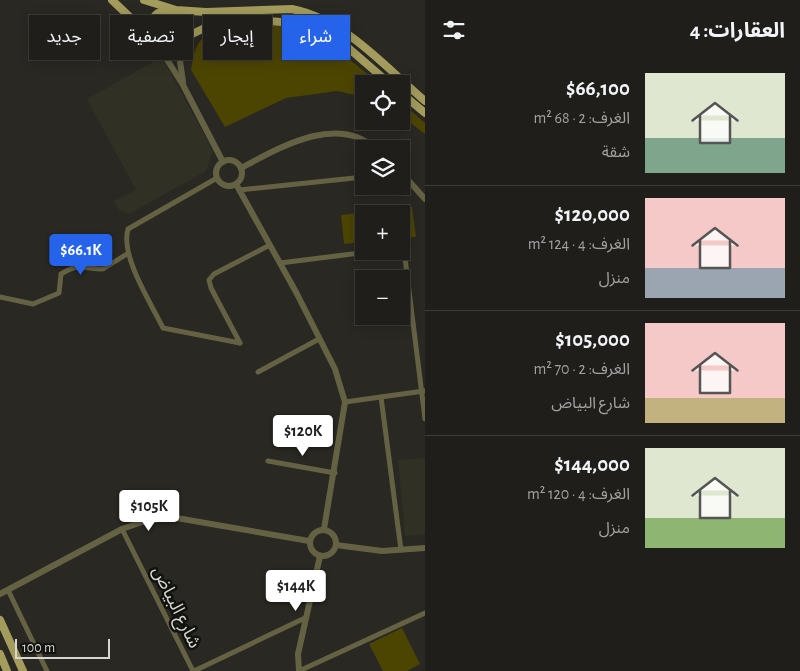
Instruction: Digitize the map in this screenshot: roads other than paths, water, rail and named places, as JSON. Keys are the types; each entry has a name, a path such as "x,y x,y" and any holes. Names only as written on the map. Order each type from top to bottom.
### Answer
{"main road":[{"path":"112,0 128,15"},
{"path":"144,0 176,10 184,15"},
{"path":"158,15 167,10 206,12 292,10 319,17 355,40 425,101"},
{"path":"193,35 215,23 267,21 310,24 338,39 380,75"},
{"path":"410,100 425,113"},
{"path":"0,620 23,671"},
{"path":"0,654 7,671"}],"street":[{"path":"167,60 183,85 223,162"},
{"path":"180,60 183,85"},
{"path":"242,168 302,140 322,134 350,134 360,140"},
{"path":"217,178 218,167 223,162 234,161 242,168"},
{"path":"237,187 241,178 242,168"},
{"path":"217,178 225,185 237,187 355,178"},
{"path":"217,178 128,229 125,239 127,254 163,328 240,343 211,288 209,280 214,274 270,245"},
{"path":"410,183 425,199"},
{"path":"237,187 280,263 335,369 345,402 324,529"},
{"path":"0,297 33,304 60,293 61,274 71,268 82,265 102,269 127,254"},
{"path":"280,263 355,254"},
{"path":"405,260 424,391 425,418"},
{"path":"258,372 319,339"},
{"path":"345,402 424,391"},
{"path":"381,397 400,550"},
{"path":"268,460 334,472"},
{"path":"0,594 122,529 142,522 171,517 309,541"},
{"name":"شارع البياض","path":"122,529 193,671"},
{"path":"324,529 333,534 336,545 331,553 320,556 311,550 309,541 313,533 324,529"},
{"path":"336,545 366,551 425,548"},
{"path":"320,556 298,654 299,671 425,613"},
{"path":"8,590 47,671"},
{"path":"193,671 305,618"}]}
